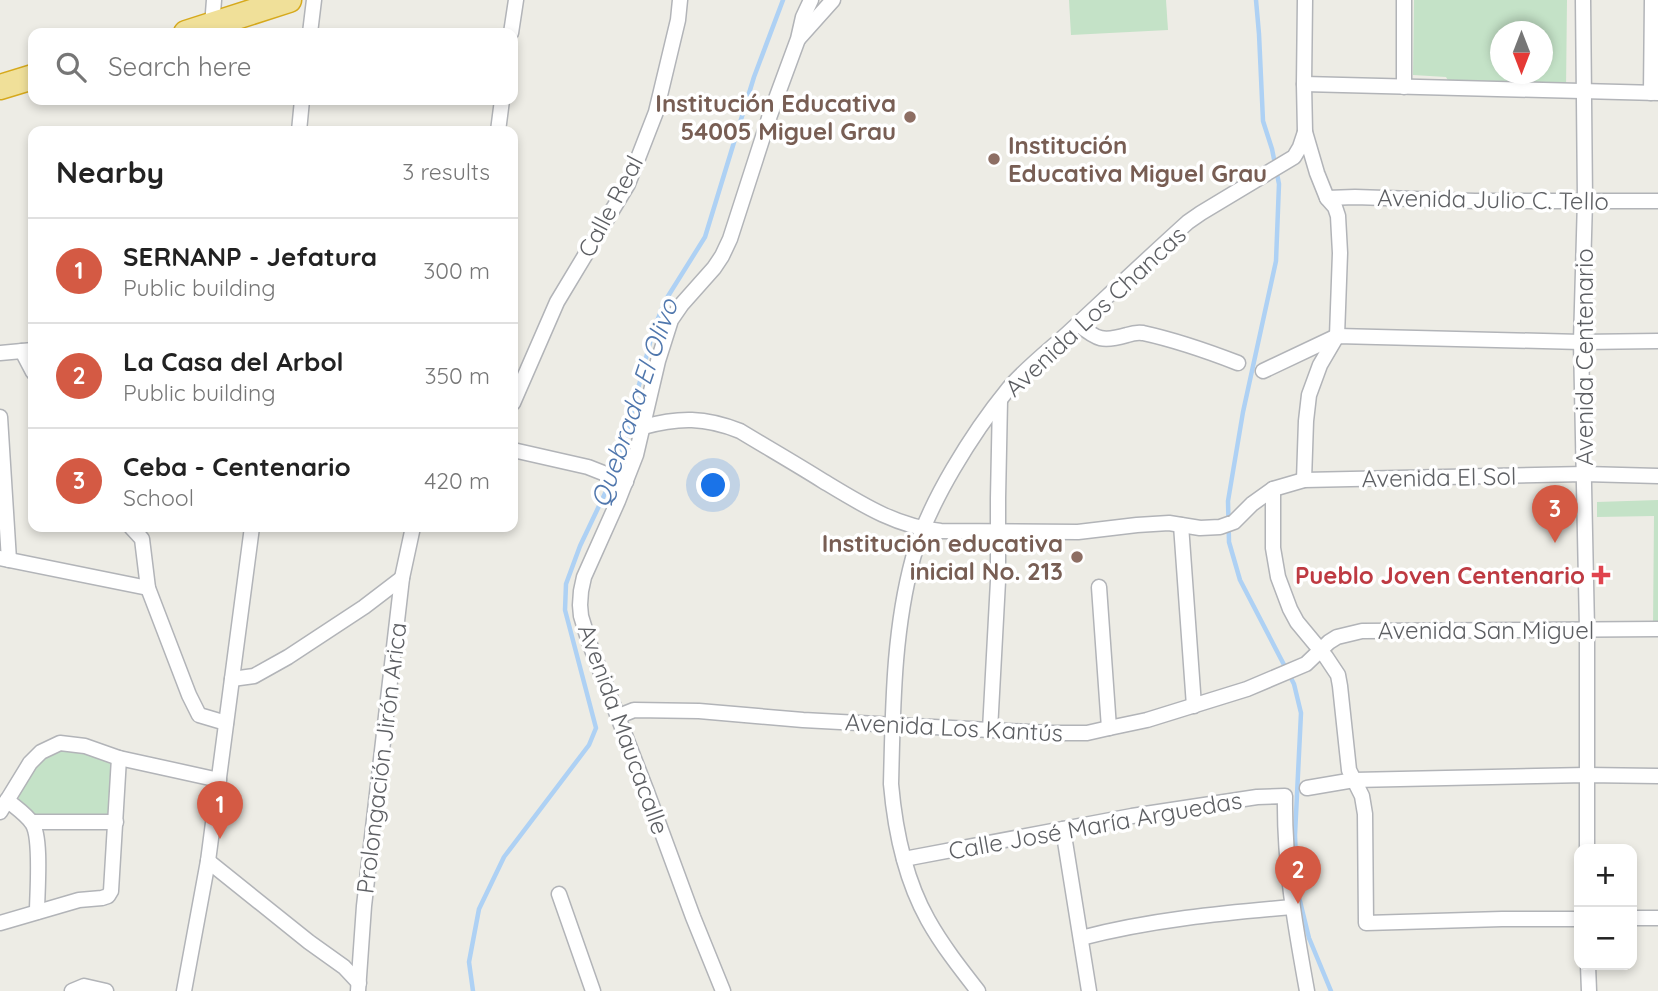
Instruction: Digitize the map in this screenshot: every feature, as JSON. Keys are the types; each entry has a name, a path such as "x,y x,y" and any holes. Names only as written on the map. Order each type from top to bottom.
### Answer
{"highway":[{"path":"205,28 289,0"},
{"path":"0,87 28,79"}],"street":[{"path":"212,26 214,0"},
{"path":"311,28 314,0"},
{"path":"512,28 516,0"},
{"name":"Calle Real","path":"518,392 557,302 628,184 656,112 678,20 680,0"},
{"name":"Avenida Maucacalle","path":"723,991 589,642 581,615 581,591 618,478 643,427 658,361 671,320 714,268 726,247 811,0"},
{"path":"798,39 833,0"},
{"path":"1304,0 1305,132 1317,173 1338,216 1340,253 1337,336 1320,365 1310,395 1306,421 1304,480"},
{"path":"1404,0 1404,87"},
{"name":"Avenida Centenario","path":"1583,0 1585,200 1581,342 1587,629 1587,844"},
{"path":"1304,84 1655,93 1652,0"},
{"path":"299,126 302,105"},
{"path":"499,126 501,105"},
{"name":"Avenida Los Chancas","path":"978,991 939,939 918,899 904,859 892,799 896,652 913,556 923,529 954,469 1011,386 1188,222 1294,157 1305,132"},
{"name":"Avenida Julio C. Tello","path":"1327,198 1658,201"},
{"path":"1078,324 1099,339 1113,339 1138,332 1238,363"},
{"path":"1263,371 1337,336 1581,342 1658,341"},
{"path":"0,353 28,350"},
{"path":"990,730 998,581 1000,400"},
{"path":"0,417 5,559 148,588"},
{"path":"643,427 683,419 721,424 740,431 859,502 903,524 923,529 1078,532 1137,525 1181,525 1194,705"},
{"path":"518,451 588,467 618,478"},
{"name":"Avenida El Sol","path":"1181,525 1200,528 1227,525 1273,489 1304,480 1658,475"},
{"path":"1273,489 1273,548 1278,577 1297,622 1338,675 1349,770 1362,796 1365,814 1366,923 1574,919"},
{"path":"184,991 208,861 250,532"},
{"name":"Prolongación Jirón Arica","path":"359,987 364,906 402,578 412,532"},
{"path":"143,533 148,588 189,695 199,715 226,723"},
{"path":"232,679 254,676 288,657 364,607 402,578"},
{"path":"1099,587 1109,728"},
{"name":"Avenida San Miguel","path":"1297,668 1306,664 1337,637 1362,631 1658,629"},
{"name":"Avenida Los Kantús","path":"619,716 634,710 699,711 803,720 1087,733 1147,720 1247,689 1297,668"},
{"path":"116,822 32,822 4,806 30,763 41,752 60,743 85,746 119,758 219,780"},
{"path":"0,923 79,900 102,898 111,891 119,758"},
{"path":"1307,788 1354,780 1658,776"},
{"name":"Calle José María Arguedas","path":"904,859 1221,802 1285,796 1285,839 1292,907"},
{"path":"32,822 37,832 38,844 37,912"},
{"path":"1063,829 1089,991"},
{"path":"208,861 344,967 359,987"},
{"path":"559,894 593,991"},
{"path":"1081,938 1182,919 1292,907 1307,991"},
{"path":"1637,918 1658,918"},
{"path":"1588,970 1589,991"},
{"path":"80,989 106,991"}],"green space":[{"path":"1069,0 1166,0 1168,30 1071,35"},
{"path":"1414,0 1567,0 1566,90 1450,84 1446,77 1413,75"},
{"path":"1658,500 1658,626 1653,626 1654,516 1597,517 1597,502"},
{"path":"62,746 105,757 111,763 110,811 104,818 40,818 29,814 21,806 19,794 35,764"}],"waterway":[{"name":"Quebrada El Olivo","path":"473,991 469,962 479,909 504,857 589,745 596,728 565,610 566,584 580,546 618,466 653,331 665,301 705,237 754,77 783,0"},
{"path":"1256,0 1263,121 1279,184 1276,261 1243,412 1228,501 1229,542 1240,580 1294,684 1301,713 1295,835 1297,889 1309,938 1331,991"}],"place":[{"name":"Institución Educativa 54005 Miguel Grau","path":"910,117"},
{"name":"Institución Educativa Miguel Grau","path":"994,159"},
{"name":"Ceba - Centenario","path":"1555,543"},
{"name":"Institución educativa inicial No. 213","path":"1077,557"},
{"name":"Pueblo Joven Centenario","path":"1601,575"},
{"name":"SERNANP - Jefatura","path":"220,839"},
{"name":"La Casa del Arbol","path":"1298,904"}]}
